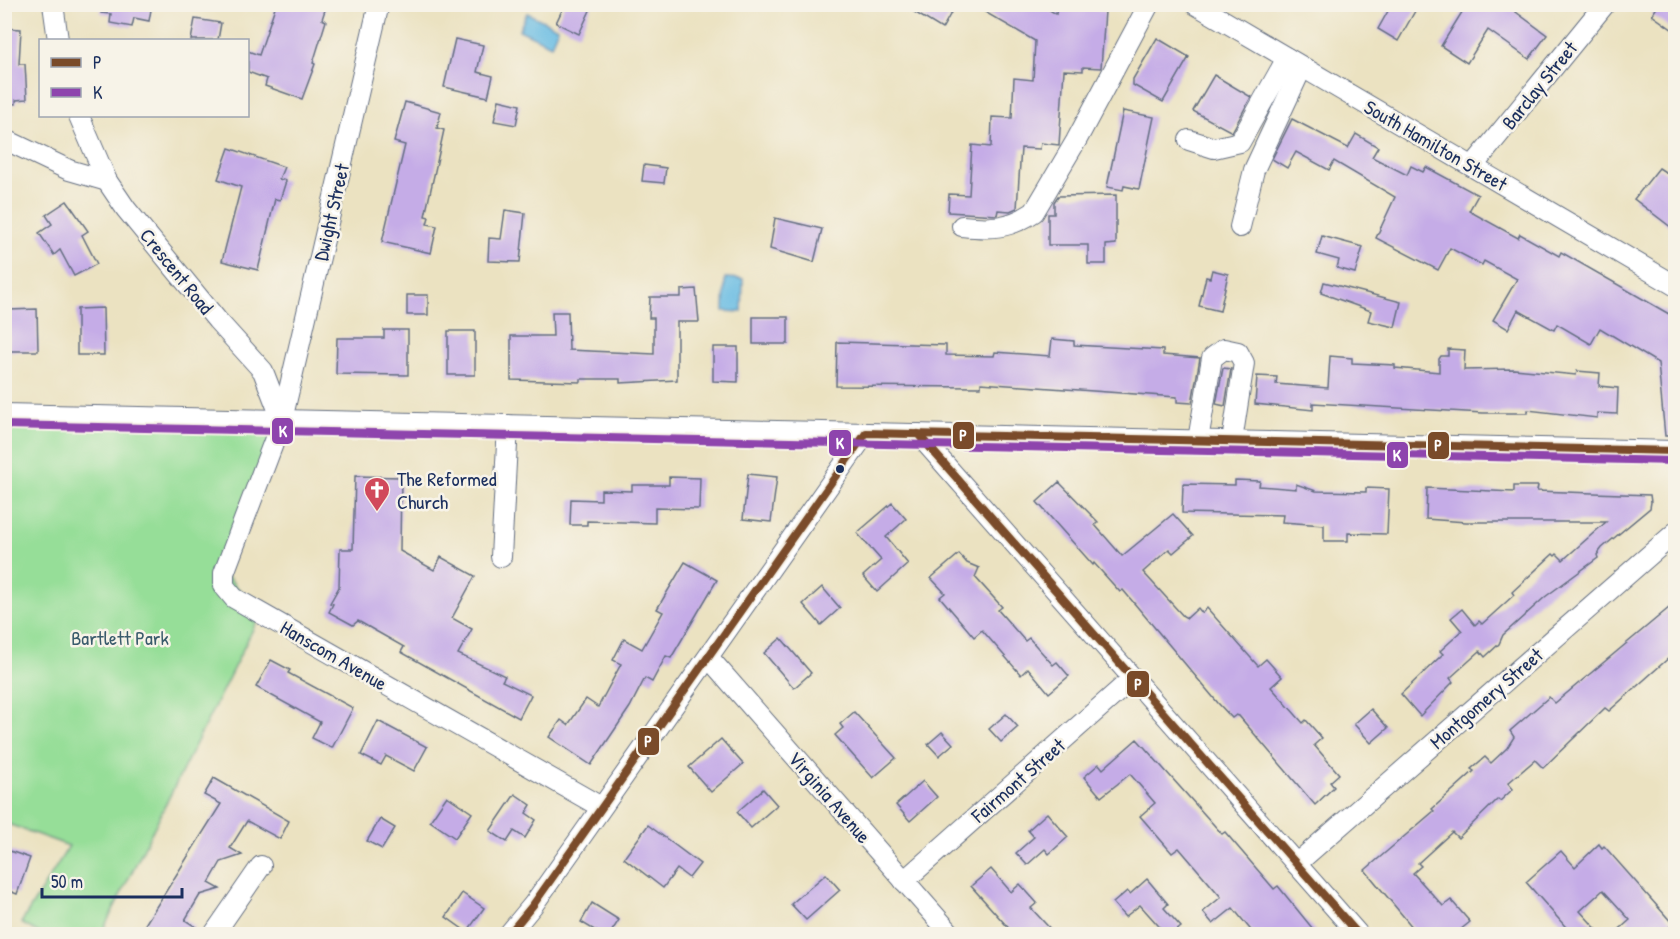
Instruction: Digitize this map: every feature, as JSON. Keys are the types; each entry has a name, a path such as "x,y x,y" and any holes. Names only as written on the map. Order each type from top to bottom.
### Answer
{"street":[{"path":"53,4 58,39"},
{"name":"Dwight Street","path":"282,420 379,4"},
{"path":"962,226 993,229 1024,219 1034,212 1076,141 1149,4"},
{"name":"South Hamilton Street","path":"1196,4 1676,286"},
{"name":"Barclay Street","path":"1473,166 1605,4"},
{"path":"1190,140 1214,148 1240,142 1295,62"},
{"path":"1240,227 1254,170 1295,62"},
{"name":"Crescent Road","path":"80,117 107,181 126,209 217,320 263,371 282,420"},
{"path":"4,139 69,170 107,181"},
{"path":"1198,440 1212,358 1224,349 1238,352 1244,363 1232,441"},
{"path":"4,414 1676,451"},
{"name":"Hanscom Avenue","path":"282,420 224,573 225,586 234,598 601,807"},
{"path":"501,557 508,425"},
{"path":"509,934 533,905 866,433"},
{"path":"918,434 1358,934"},
{"name":"Montgomery Street","path":"1296,864 1676,532"},
{"name":"Virginia Avenue","path":"709,658 951,934"},
{"name":"Fairmont Street","path":"904,881 1133,678"},
{"path":"214,934 261,866"}],"green space":[{"name":"Bartlett Park","path":"5,414 282,420 224,573 261,613 101,934 41,934 21,923 69,846 5,823"}],"water":[{"path":"527,13 558,28 551,45 519,30"},
{"path":"725,278 743,279 742,312 724,311"}],"building":[{"path":"102,4 152,4 149,21 134,18 132,27 110,23 111,14 101,13"},
{"path":"276,4 327,4 322,19 326,21 313,63 315,64 302,99 265,86 267,79 249,72 249,51 259,55"},
{"path":"565,4 593,4 579,34 556,23"},
{"path":"901,4 956,4 942,29"},
{"path":"971,4 1040,4 1056,14 1057,4 1087,4 1087,9 1105,11 1101,68 1083,67 1083,71 1064,70 1059,145 1041,143 1040,149 1021,148 1017,208 1010,211 998,210 997,215 948,212 949,194 969,195 972,145 991,147 992,117 1012,118 1014,78 1033,80 1035,41"},
{"path":"1392,4 1419,4 1398,41 1378,29"},
{"path":"1467,4 1505,4 1547,35 1529,59 1488,30 1467,63 1441,46"},
{"path":"1659,4 1676,4 1676,32 1652,15"},
{"path":"195,19 221,23 218,39 191,39"},
{"path":"4,28 21,29 19,64 25,64 27,99 16,100 16,104 4,103"},
{"path":"1157,38 1189,57 1163,102 1133,85 1133,79"},
{"path":"455,39 483,45 477,72 493,76 488,97 444,87"},
{"path":"1214,75 1251,97 1232,132 1193,111"},
{"path":"499,100 520,105 516,125 494,121"},
{"path":"405,102 441,112 437,128 444,130 425,216 429,217 427,224 437,226 431,253 382,242 405,145 394,142"},
{"path":"1123,111 1154,117 1139,189 1124,186 1123,190 1107,187"},
{"path":"1292,119 1348,148 1356,134 1378,147 1372,157 1407,175 1411,166 1423,172 1426,167 1478,195 1469,211 1518,238 1520,234 1559,256 1561,252 1676,318 1676,436 1665,436 1658,363 1600,328 1591,344 1557,324 1554,330 1518,310 1508,329 1493,320 1517,279 1484,261 1482,265 1450,248 1438,270 1376,238 1395,197 1334,161 1329,170 1296,152 1287,168 1272,159"},
{"path":"229,148 284,167 279,179 286,181 280,200 275,199 258,270 222,261 241,187 218,179"},
{"path":"644,165 666,168 664,183 642,181"},
{"path":"1659,168 1676,179 1676,231 1634,199"},
{"path":"1116,195 1116,244 1106,245 1106,264 1088,264 1088,245 1048,245 1048,214 1054,214 1054,202 1058,196"},
{"path":"67,201 88,231 82,235 97,264 74,276 60,250 54,255 39,233 52,224 46,215"},
{"path":"505,210 525,213 520,262 488,261 489,238 501,239"},
{"path":"775,218 822,229 814,262 770,249"},
{"path":"1322,236 1363,247 1355,273 1337,268 1339,260 1317,254"},
{"path":"1212,270 1228,274 1220,311 1199,306 1206,277 1210,278"},
{"path":"1324,282 1401,302 1395,327 1368,321 1371,311 1321,293"},
{"path":"696,289 699,322 677,322 677,380 620,383 620,379 581,379 581,382 511,380 511,336 553,336 552,312 568,312 569,350 654,354 654,318 649,318 650,297 681,297 681,290"},
{"path":"407,295 428,295 428,315 407,315"},
{"path":"103,308 104,355 77,355 77,309"},
{"path":"37,309 38,351 9,351 9,310"},
{"path":"753,317 788,317 788,344 753,344"},
{"path":"384,330 408,330 408,375 336,374 337,338 384,338"},
{"path":"448,331 475,331 475,375 448,375"},
{"path":"1052,339 1074,341 1074,345 1163,350 1163,355 1200,358 1192,403 1177,402 1177,397 981,383 981,387 836,386 837,342 946,345 946,355 994,356 995,352 1050,356"},
{"path":"713,347 738,347 738,382 713,381"},
{"path":"1448,349 1465,350 1464,370 1514,369 1576,375 1577,371 1600,373 1599,386 1618,388 1617,414 1597,413 1597,418 1528,410 1528,413 1483,413 1313,403 1313,410 1255,404 1257,376 1277,377 1276,384 1328,388 1330,356 1352,358 1352,363 1395,365 1395,368 1439,372 1439,359 1441,356 1448,356"},
{"path":"1223,368 1231,369 1225,406 1216,404"},
{"path":"748,474 777,477 771,522 743,519"},
{"path":"355,476 401,477 400,551 434,570 441,557 475,576 452,618 472,629 458,654 505,676 502,681 531,695 519,718 401,652 404,647 358,621 353,625 329,612 333,604 330,603 339,587 340,549 353,549"},
{"path":"669,477 700,478 699,509 655,508 655,523 587,521 587,525 570,525 571,499 601,500 601,490 632,491 632,485 669,485"},
{"path":"1235,480 1260,481 1259,486 1296,489 1296,484 1316,491 1366,492 1366,488 1389,489 1387,534 1348,533 1348,541 1324,541 1324,525 1282,522 1283,515 1182,513 1183,484 1235,485"},
{"path":"1059,482 1098,522 1095,525 1122,556 1173,514 1193,536 1173,553 1169,549 1143,572 1183,616 1187,618 1198,608 1202,613 1207,608 1258,666 1266,659 1282,677 1271,687 1303,723 1306,720 1322,738 1314,745 1339,774 1330,782 1334,787 1315,805 1239,716 1232,718 1123,590 1120,592 1094,563 1093,565 1037,502"},
{"path":"1514,486 1538,486 1537,491 1650,495 1651,502 1650,508 1602,548 1597,555 1598,558 1545,597 1503,635 1499,644 1485,657 1480,651 1450,678 1453,682 1420,716 1401,694 1443,654 1440,651 1462,631 1451,618 1462,609 1475,625 1479,621 1482,624 1514,595 1512,592 1553,554 1555,556 1557,554 1563,560 1606,522 1466,522 1426,519 1427,488 1514,492"},
{"path":"892,503 906,519 886,537 908,564 877,592 863,576 881,560 857,533"},
{"path":"959,554 967,563 979,568 975,577 1002,607 998,610 1025,641 1029,638 1053,665 1057,662 1069,676 1049,693 1028,668 1021,675 982,630 974,637 940,597 945,593 931,578"},
{"path":"685,562 717,580 671,658 666,656 652,682 645,678 630,707 591,765 549,737 561,720 568,725 586,699 598,707 621,664 613,660 624,639 642,649 663,612 657,609"},
{"path":"822,587 840,608 821,625 803,604"},
{"path":"1676,602 1676,648 1669,654 1671,656 1609,711 1605,708 1543,768 1535,760 1508,783 1513,789 1500,801 1498,799 1458,838 1452,832 1418,863 1421,866 1413,873 1443,906 1451,900 1470,922 1455,934 1418,934 1365,870 1434,811 1432,809 1474,771 1471,769 1485,757 1491,763 1507,748 1514,737 1510,731 1549,697 1555,703"},
{"path":"781,638 811,673 794,688 764,653"},
{"path":"271,660 290,670 288,673 353,708 332,748 312,738 320,722 256,687"},
{"path":"1371,709 1388,728 1371,743 1354,724"},
{"path":"854,712 896,758 873,778 835,735 843,728 840,724"},
{"path":"1006,714 1018,727 1001,742 989,729"},
{"path":"378,721 427,747 414,771 386,756 381,765 361,755"},
{"path":"942,732 953,744 939,756 928,744"},
{"path":"721,739 743,764 711,792 689,767"},
{"path":"1137,739 1222,834 1225,832 1274,889 1278,886 1317,934 1254,934 1233,908 1213,924 1203,912 1221,897 1179,848 1172,853 1140,816 1155,803 1130,774 1101,797 1084,777 1099,764 1103,769"},
{"path":"214,778 289,821 280,839 247,821 230,848 242,855 221,862 209,883 220,889 200,895 185,920 196,927 175,934 139,934 221,804 204,795"},
{"path":"923,781 937,797 910,821 896,805"},
{"path":"763,789 777,805 751,828 737,812"},
{"path":"515,794 531,805 526,813 536,820 525,838 514,831 507,842 490,831"},
{"path":"447,796 472,813 455,838 430,821"},
{"path":"1047,813 1068,837 1049,854 1045,849 1027,865 1016,853 1034,837 1028,830"},
{"path":"380,819 395,828 382,849 367,841"},
{"path":"648,825 700,864 689,878 677,869 663,888 624,858"},
{"path":"1599,844 1602,848 1604,846 1673,924 1661,934 1614,934 1630,920 1603,890 1580,911 1601,934 1572,934 1526,882 1561,851 1575,867"},
{"path":"4,849 30,858 17,894 4,889"},
{"path":"991,869 1011,892 1020,884 1037,903 1031,908 1055,934 1014,934 971,886"},
{"path":"826,874 840,890 806,920 791,904"},
{"path":"1147,879 1168,904 1164,908 1181,927 1172,934 1166,934 1140,905 1125,917 1113,903 1127,891 1130,894"},
{"path":"462,893 484,908 467,932 446,917"},
{"path":"592,903 619,920 610,934 601,934 581,922"}],"transit line":[{"name":"K","path":"4,425 1676,461"},
{"name":"P","path":"509,934 533,905 866,433 1676,451"},
{"name":"P","path":"918,434 1358,934"}],"place":[{"name":"The Reformed Church","path":"377,513"}]}
